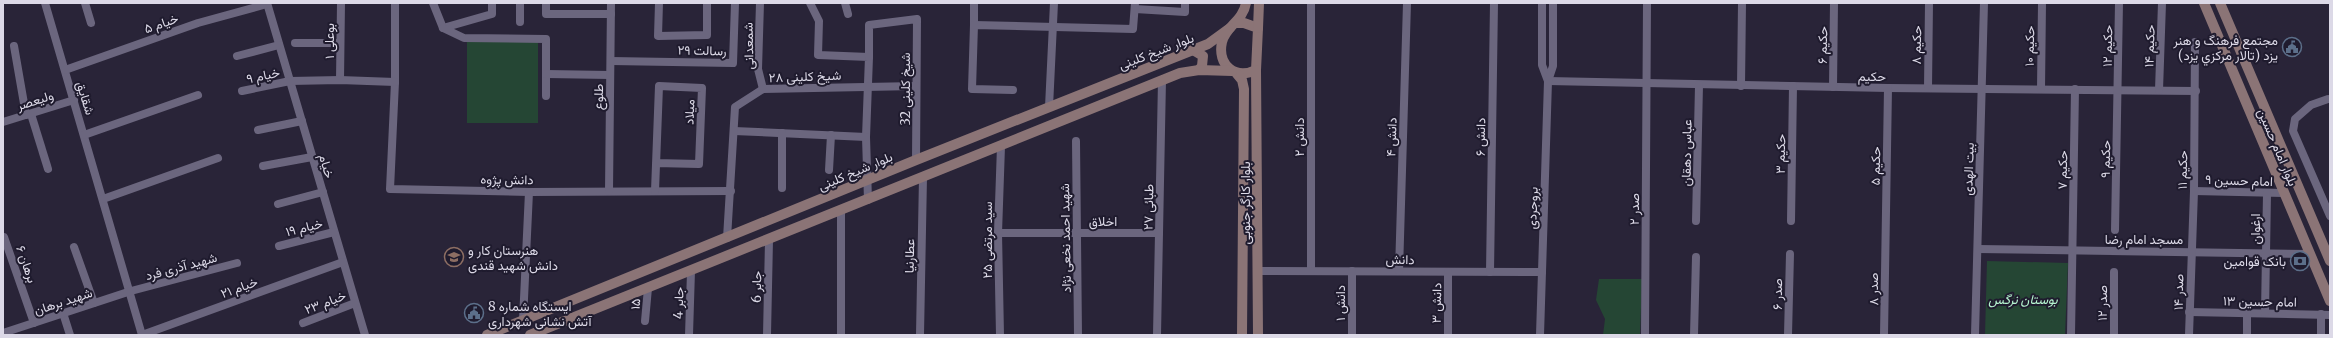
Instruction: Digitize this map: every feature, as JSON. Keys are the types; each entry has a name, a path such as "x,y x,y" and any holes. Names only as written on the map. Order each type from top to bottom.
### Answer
{"main road":[{"path":"1234,72 1223,58 1222,50 1225,34 1234,25 1246,3"},
{"path":"530,335 769,240 1180,73 1198,70 1244,74 1256,70 1259,3"},
{"name":"بلوار امام حسین","path":"2204,3 2330,302"},
{"name":"بلوار امام حسین","path":"2220,3 2330,261"},
{"path":"1234,25 1244,23 1258,28"},
{"name":"بلوار شیخ کلینی","path":"487,335 916,160 1208,44 1234,25"},
{"path":"1193,50 1202,56 1202,66 1198,70"},
{"name":"بلوار کارگر جنوبی","path":"1256,70 1258,335"},
{"name":"بلوار کارگر جنوبی","path":"1234,72 1242,80 1244,89 1242,335"},
{"path":"2283,193 2298,187"},
{"path":"523,320 526,335"}],"street":[{"name":"شقایق","path":"45,3 131,291 142,335"},
{"path":"85,3 91,23"},
{"name":"خیام ۵","path":"65,70 198,23 267,3"},
{"name":"خیام","path":"267,3 365,335"},
{"name":"۱ بوعلی","path":"340,80 341,3"},
{"path":"395,3 395,82"},
{"path":"433,3 443,28 464,38 546,39 546,96"},
{"path":"443,28 492,14 492,3"},
{"path":"520,3 520,22"},
{"path":"546,3 546,14 611,14"},
{"name":"طلوع","path":"609,191 612,3"},
{"path":"659,3 658,36 707,35 707,3"},
{"name":"رسالت ۲۹","path":"611,61 733,62 734,3"},
{"name":"شمعدانی","path":"760,3 758,69 763,89"},
{"path":"810,3 819,21 818,54 869,58 866,137 868,200"},
{"path":"845,3 848,14"},
{"path":"974,3 972,90 1013,90"},
{"path":"1049,107 1054,3"},
{"path":"974,25 1133,29 1135,6 1185,12 1185,3"},
{"name":"دانش ۲","path":"1311,3 1311,270"},
{"name":"دانش ۴","path":"1399,271 1407,3"},
{"name":"دانش ۶","path":"1490,272 1494,3"},
{"name":"بروجردی","path":"1542,3 1542,65 1548,81"},
{"name":"بروجردی","path":"1540,335 1548,81 1553,66 1553,3"},
{"name":"صدر ۲","path":"1645,335 1647,3"},
{"path":"1741,86 1742,3"},
{"name":"حکیم ۶","path":"1833,87 1834,3"},
{"name":"حکیم ۸","path":"1928,88 1929,3"},
{"name":"بیت الهدی","path":"1975,335 1983,88 1984,3"},
{"name":"حکیم ۱۰","path":"2041,89 2042,3"},
{"name":"حکیم ۱۲","path":"2118,90 2119,3"},
{"name":"حکیم ۱۴","path":"2159,90 2162,3"},
{"name":"شیخ کلینی 32","path":"869,58 869,25 917,19 916,160"},
{"name":"حکیم ۱۱","path":"2191,250 2196,91 2195,42"},
{"path":"295,43 340,43"},
{"path":"237,56 279,45"},
{"path":"14,46 29,114 48,169"},
{"path":"546,74 610,75"},
{"name":"خیام ۹","path":"242,91 290,81 340,80 395,82"},
{"name":"طبائی ۲۷","path":"1157,335 1162,80"},
{"name":"حکیم","path":"1548,81 1741,86 2196,91"},
{"name":"دانش پژوه","path":"395,82 390,189 529,192 731,190"},
{"name":"عباس دهقان","path":"1696,221 1699,85"},
{"name":"میلاد","path":"655,191 656,163 659,86 702,88 699,164 656,163"},
{"name":"شیخ کلینی ۲۸","path":"727,238 735,107 763,89 916,86"},
{"name":"حکیم ۳","path":"1791,221 1793,86"},
{"name":"حکیم ۵","path":"1885,244 1888,88"},
{"name":"حکیم ۷","path":"2071,335 2076,89"},
{"name":"حکیم ۹","path":"2115,230 2118,90"},
{"path":"84,135 198,95"},
{"name":"ولیعصر","path":"3,122 74,100"},
{"path":"2329,100 2311,105 2295,119 2293,131 2330,216"},
{"path":"258,130 302,121"},
{"path":"734,131 866,137"},
{"path":"782,133 782,188"},
{"path":"829,170 831,135"},
{"name":"شهید احمد نخعی نژاد","path":"1076,141 1078,335"},
{"name":"۲۵ سید مرتضی","path":"1000,335 998,233 1001,146"},
{"path":"263,166 312,157"},
{"path":"104,199 218,158"},
{"name":"عطارنیا","path":"920,335 923,177"},
{"name":"امام حسین ۹","path":"2194,191 2283,193"},
{"path":"278,204 322,192"},
{"path":"523,320 529,192"},
{"name":"ارغوان","path":"2265,313 2267,193"},
{"path":"841,335 842,210"},
{"name":"خیام ۱۹","path":"279,246 334,232"},
{"name":"اخلاق","path":"998,233 1159,233"},
{"name":"برهان ۶","path":"4,237 34,323"},
{"name":"جابر 6","path":"767,335 769,240"},
{"name":"صدر ۸","path":"1884,335 1885,244"},
{"path":"74,247 94,303"},
{"name":"مسجد امام رضا","path":"1978,249 2072,251 2191,250 2310,254"},
{"name":"صدر ۱۴","path":"2189,335 2191,250"},
{"name":"صدر ۶","path":"1788,335 1790,254"},
{"path":"1694,335 1696,257"},
{"name":"خیام ۲۱","path":"142,335 343,262"},
{"name":"شهید آذری فرد","path":"131,291 237,263"},
{"name":"جابر 4","path":"689,335 691,271"},
{"name":"دانش","path":"1258,271 1542,272"},
{"name":"دانش ۱","path":"1352,271 1352,335"},
{"name":"دانش ۳","path":"1448,272 1448,335"},
{"name":"صدر ۱۲","path":"2114,272 2114,335"},
{"name":"۱۵","path":"645,321 648,288"},
{"name":"شهید برهان","path":"3,333 131,291"},
{"name":"خیام ۲۳","path":"303,323 356,303"},
{"name":"امام حسین ۱۳","path":"2189,312 2330,314"},
{"path":"2247,312 2247,335"},
{"path":"63,313 70,335"},
{"path":"2321,314 2321,335"}],"green space":[{"path":"467,42 538,42 538,123 467,123"},
{"name":"بوستان نرگس","path":"1987,261 2068,263 2065,335 1985,335"},
{"path":"1599,279 1642,279 1640,335 1603,335 1605,319 1596,300"}],"place":[{"name":"مجتمع فرهنگ و هنر یزد (تالار مركزي یزد)","path":"2292,47"},
{"name":"هنرستان کار و دانش شهید قندی","path":"454,257"},
{"name":"بانک قوامین","path":"2300,261"},
{"name":"ایستگاه شماره 8 آتش نشانی شهرداری","path":"474,313"}]}
